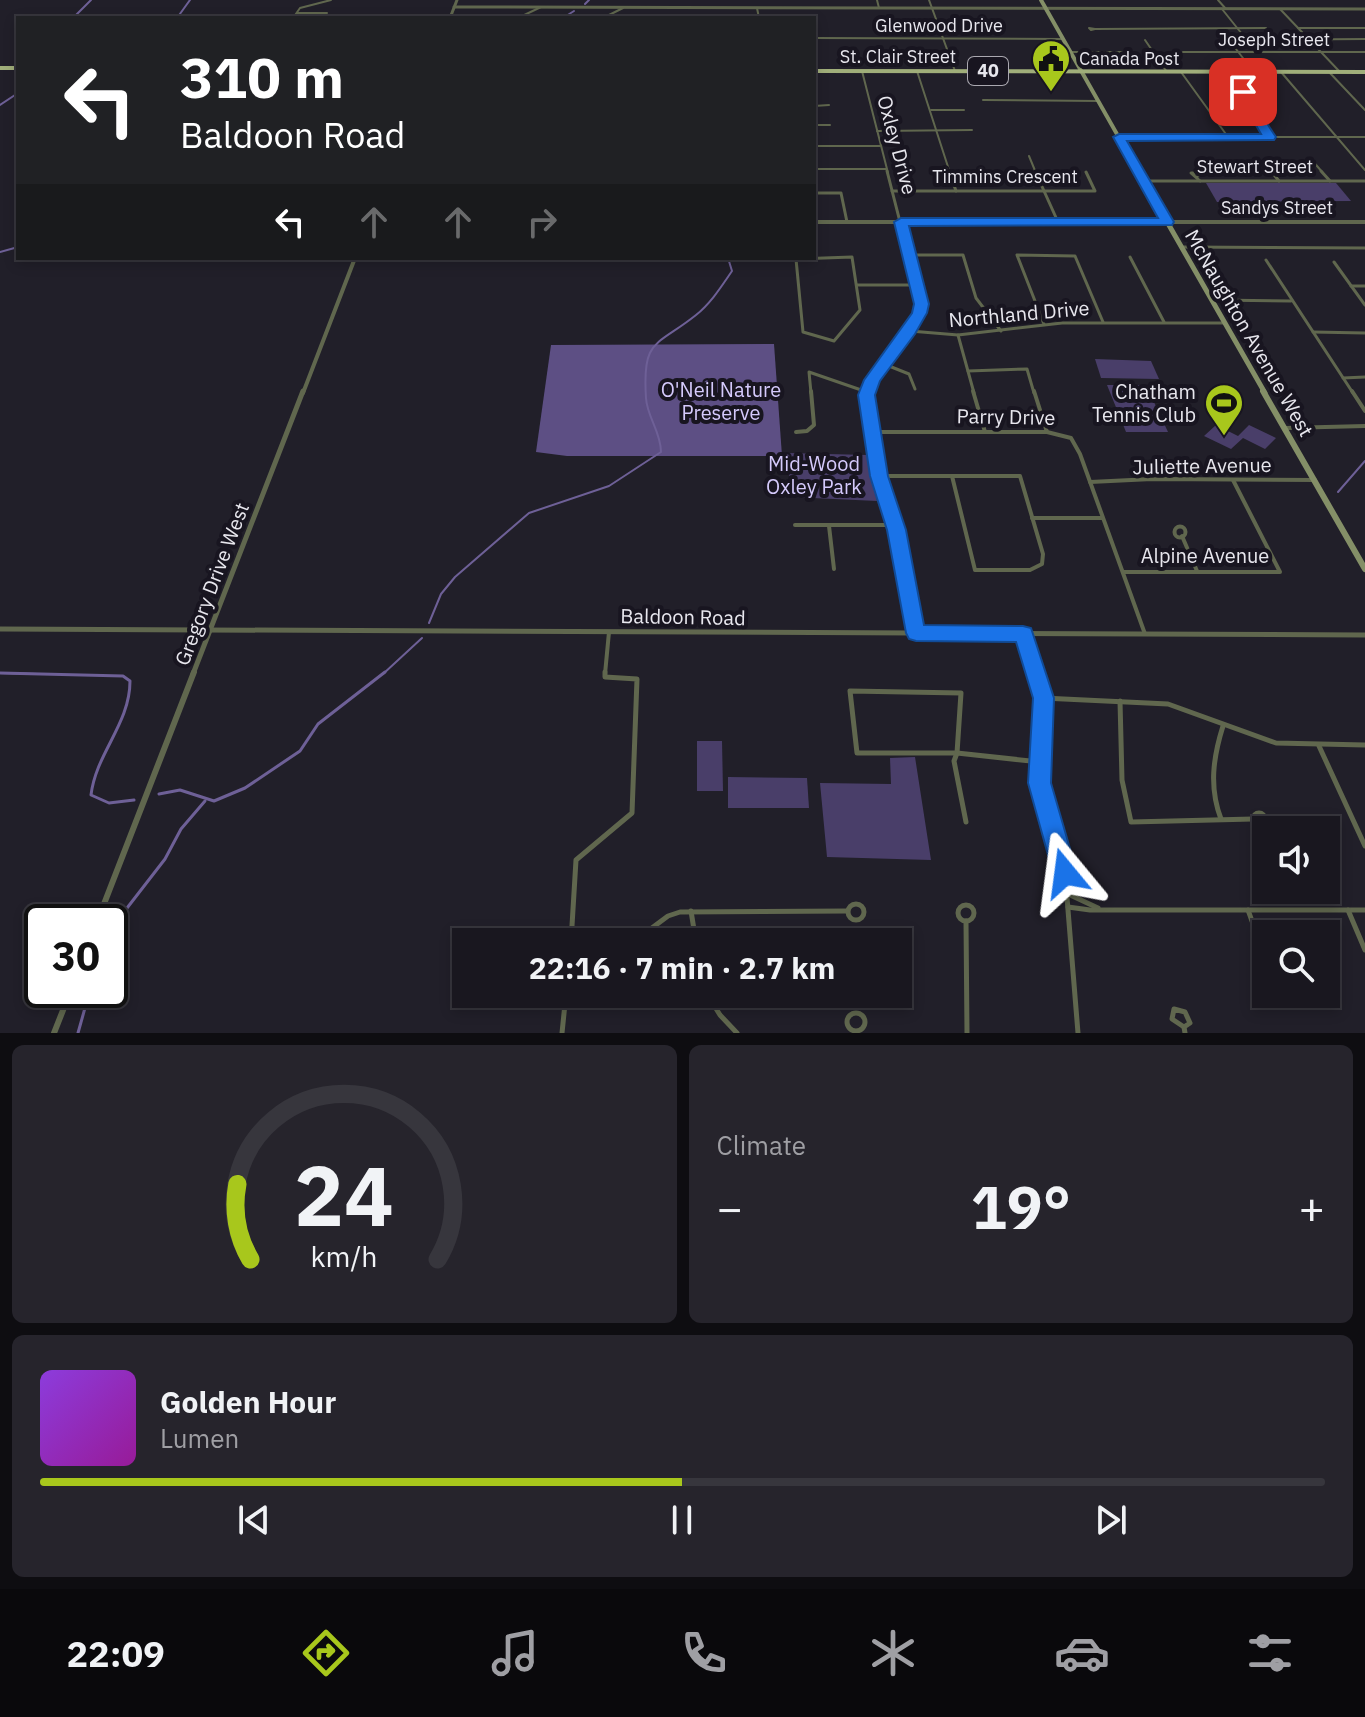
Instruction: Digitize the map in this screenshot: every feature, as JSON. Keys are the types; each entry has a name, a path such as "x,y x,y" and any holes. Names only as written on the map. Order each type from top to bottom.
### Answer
{"main road":[{"name":"McNaughton Avenue West","path":"1041,0 1365,569"},
{"name":"St. Clair Street","path":"816,71 1365,72"},
{"path":"1060,72 1087,79"}],"street":[{"path":"295,16 300,8 331,0"},
{"path":"451,16 457,0"},
{"path":"514,7 516,0"},
{"path":"565,7 567,0"},
{"path":"661,8 662,0"},
{"path":"715,0 716,8"},
{"path":"877,0 879,8"},
{"path":"929,0 955,71"},
{"path":"1218,0 1246,39"},
{"path":"454,7 1365,9"},
{"path":"522,16 541,7"},
{"path":"607,16 623,8"},
{"path":"757,8 759,16"},
{"path":"1280,9 1340,72"},
{"path":"297,13 327,13"},
{"path":"1095,29 1266,28"},
{"path":"1298,28 1365,28"},
{"name":"Glenwood Drive","path":"816,38 1064,39"},
{"path":"1253,71 1229,40 1365,39"},
{"path":"1145,40 1167,72"},
{"path":"1071,52 1122,52"},
{"name":"Joseph Street","path":"1183,52 1365,52"},
{"name":"Oxley Drive","path":"862,71 921,304 910,331 867,392"},
{"path":"917,71 956,191"},
{"path":"1181,72 1228,137"},
{"path":"1281,72 1365,170"},
{"path":"1329,72 1365,110"},
{"path":"1242,93 1270,137"},
{"path":"983,100 1099,101"},
{"path":"816,106 829,105"},
{"path":"930,110 964,110"},
{"path":"816,125 830,125"},
{"path":"877,131 972,130"},
{"path":"1119,137 1365,137"},
{"path":"816,146 880,146"},
{"path":"1029,156 1058,222"},
{"path":"1311,159 1330,181"},
{"path":"1265,162 1279,181"},
{"path":"816,169 886,169"},
{"name":"Timmins Crescent","path":"892,191 1095,191 1086,172"},
{"path":"1198,176 1200,181"},
{"name":"Stewart Street","path":"1144,181 1365,181"},
{"path":"816,193 841,193 847,222"},
{"name":"Sandys Street","path":"816,222 1365,222"},
{"path":"1181,247 1365,248"},
{"path":"907,255 963,255 976,298 1001,331"},
{"path":"1044,324 1017,255 1075,256 1103,322"},
{"path":"796,260 803,332 834,341 860,310 852,257 816,258"},
{"path":"1130,257 1164,322"},
{"name":"Gregory Drive West","path":"104,904 354,260"},
{"path":"1266,260 1365,411"},
{"path":"1334,262 1365,305"},
{"path":"857,285 915,285"},
{"path":"1351,286 1365,286"},
{"path":"1214,300 1291,301"},
{"name":"Northland Drive","path":"910,331 958,335 1044,324 1226,323"},
{"path":"1313,332 1365,333"},
{"path":"958,335 985,432"},
{"path":"884,364 909,372 914,378 915,389"},
{"path":"968,371 1027,369 1047,432"},
{"path":"796,432 807,431 814,425 809,372 867,392 879,476 894,525 916,633"},
{"path":"1343,378 1365,377"},
{"path":"1286,428 1365,426"},
{"name":"Parry Drive","path":"873,432 1047,432 1064,434 1074,441 1145,634"},
{"path":"879,476 952,476 1020,476 1043,554 1042,564 1030,570 975,570 952,476"},
{"name":"Alpine Avenue","path":"1123,572 1280,572 1233,480"},
{"name":"Juliette Avenue","path":"1090,482 1315,480"},
{"path":"1032,518 1103,518"},
{"path":"795,525 894,525"},
{"path":"829,526 834,569"},
{"path":"1182,536 1197,571"},
{"name":"Baldoon Road","path":"0,629 1365,635"},
{"path":"572,928 576,860 632,813 637,679 605,677 609,632"},
{"path":"1023,634 1043,698 1040,783 1065,873 1078,1033"},
{"path":"966,822 954,761 957,753 961,693 850,691 857,753 957,753 1040,762"},
{"path":"1043,698 1168,704 1276,743 1365,745"},
{"path":"1120,701 1122,780 1131,822 1252,819"},
{"path":"1221,819 1211,789 1213,759 1223,726"},
{"path":"1319,746 1365,846"},
{"path":"1068,894 1098,908"},
{"path":"1068,907 1365,910"},
{"path":"1248,910 1252,921"},
{"path":"1348,910 1365,950"},
{"path":"691,911 694,928"},
{"path":"652,928 668,916 691,911 847,911"},
{"path":"966,921 967,1033"},
{"path":"54,1033 64,1008"},
{"path":"562,1033 565,1008"},
{"path":"716,1008 737,1033"}],"green space":[{"path":"1206,183 1336,183 1351,201 1217,202"},
{"name":"O'Neil Nature Preserve","path":"774,344 782,456 567,456 536,452 551,345"},
{"path":"1095,359 1151,361 1159,379 1101,378"},
{"path":"1107,385 1146,385 1168,432 1126,432"},
{"path":"1216,425 1238,436 1249,425 1276,438 1265,449 1243,438 1231,449 1204,436"},
{"name":"Mid-Wood Oxley Park","path":"787,453 868,455 877,501 791,497"},
{"path":"697,741 722,741 723,791 697,791"},
{"path":"915,757 931,860 827,857 820,783 891,784 890,758"},
{"path":"728,777 807,778 809,808 728,808"}],"waterway":[{"path":"75,16 91,0"},
{"path":"178,16 190,0"},
{"path":"585,4 589,0"},
{"path":"566,16 574,11"},
{"path":"0,105 16,94"},
{"path":"0,252 16,248"},
{"path":"429,623 441,594 455,577 529,513 609,486 661,452 646,398 646,364 654,346 711,300 732,271 729,260"},
{"path":"1338,492 1365,461"},
{"path":"383,674 422,638"},
{"path":"159,794 180,790 214,801 245,788 300,751 318,724 385,672"},
{"path":"37,674 0,673 123,676 130,681 125,711 99,766 91,795 109,803 134,800"},
{"path":"128,907 165,859 181,829 205,801"},
{"path":"78,1033 85,1008"}],"place":[{"name":"Canada Post","path":"1051,93"},
{"name":"Chatham Tennis Club","path":"1224,437"}],"route":[{"path":"1065,873 1040,783 1043,698 1023,634 916,633 896,530 879,476 867,395 872,380 920,313 921,304 901,222 1167,222 1119,137 1270,137 1257,120 1243,92"}]}
